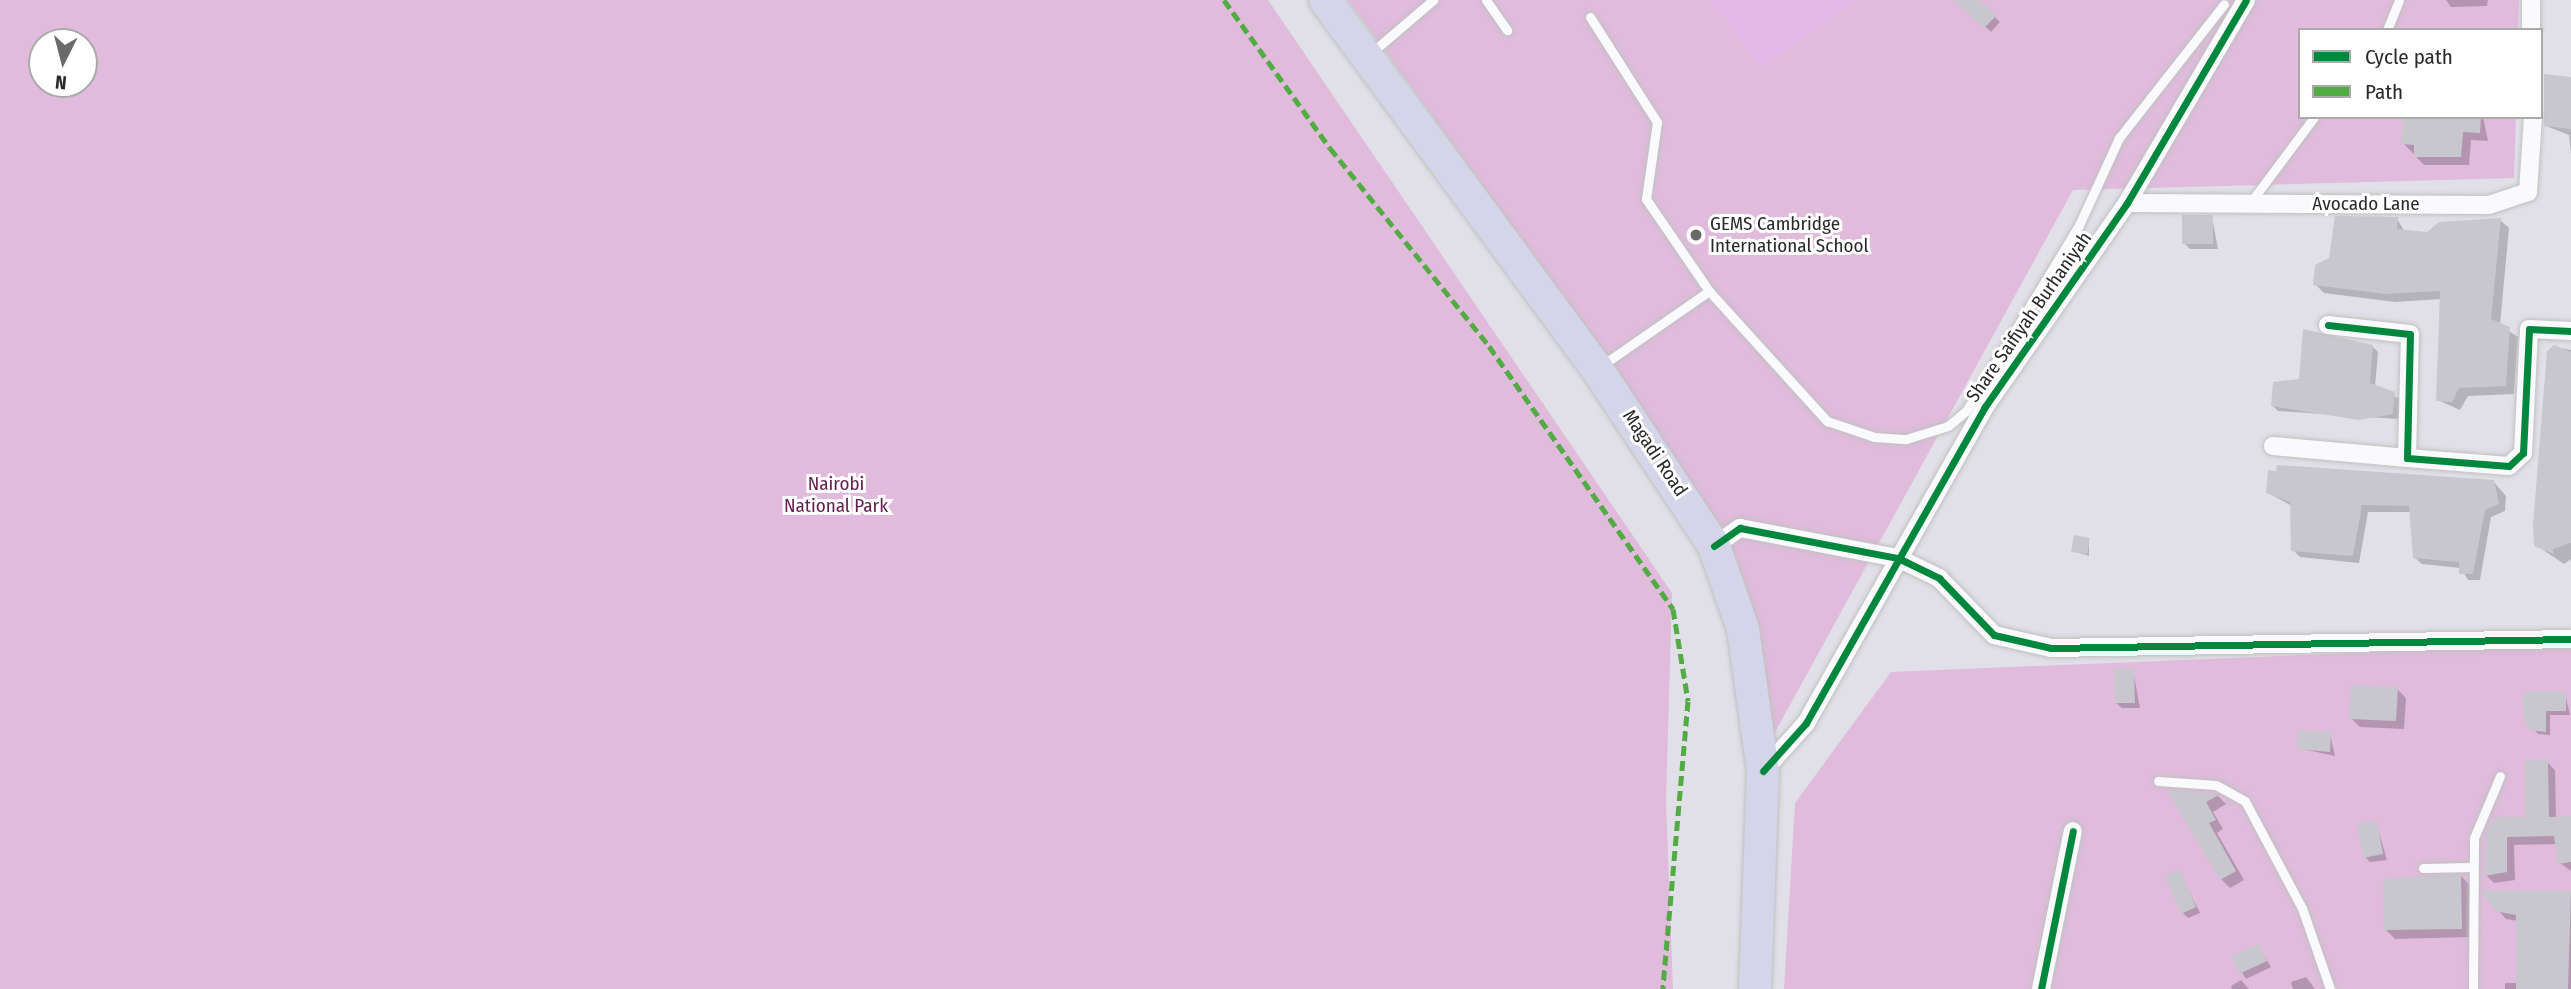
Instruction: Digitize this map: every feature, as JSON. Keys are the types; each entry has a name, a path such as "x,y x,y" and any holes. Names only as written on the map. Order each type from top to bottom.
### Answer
{"highway":[{"name":"Magadi Road","path":"1325,0 1597,369 1714,546 1743,629 1763,771 1755,989"}],"street":[{"name":"Share Saifiyah Burhaniyah","path":"1763,771 1806,723 1984,408 2127,203 2246,0"},
{"path":"2531,0 2531,28"},
{"name":"Avocado Lane","path":"2127,203 2490,205 2519,198 2533,170 2533,119"},
{"path":"2328,325 2410,334 2407,458"},
{"path":"2273,446 2515,465 2523,453 2529,329 2571,331"},
{"path":"1714,546 1740,528 1898,558 1946,584 1994,635 2051,648 2571,639"},
{"path":"2041,989 2073,831"}],"lane":[{"path":"1367,57 1433,0"},
{"path":"1486,0 1507,30"},
{"path":"2387,28 2399,0"},
{"path":"1590,17 1657,122 1646,200 1709,291 1827,421 1874,437 1906,439 1948,426 1966,411 2079,225 2119,138 2224,4"},
{"path":"2250,203 2313,119"},
{"path":"1597,369 1709,291"},
{"path":"2473,989 2474,838 2500,776"},
{"path":"2158,781 2216,785 2245,801 2302,908 2330,989"},
{"path":"2423,868 2472,867"}],"green space":[{"name":"Nairobi National Park","path":"0,0 1268,0 1672,593 1666,801 1673,989 0,989"},
{"path":"1348,0 2519,0 2518,28 2298,28 2298,119 2516,119 2514,178 2073,190 1774,734 1745,583 1542,267"},
{"path":"2571,644 2571,989 1784,989 1795,803 1891,672"}],"shaded area":[{"path":"1709,0 1856,0 1762,68"}],"building":[{"path":"1953,0 1979,0 1996,16 1984,28"},
{"path":"2544,74 2571,77 2571,129 2544,126"},
{"path":"2403,119 2481,119 2480,133 2463,132 2461,157 2414,157 2414,145 2401,144"},
{"path":"2182,215 2213,215 2213,244 2182,244"},
{"path":"2335,216 2398,217 2397,229 2427,232 2439,222 2501,218 2491,319 2510,327 2506,386 2459,388 2452,402 2436,401 2440,291 2386,294 2313,285 2315,265 2329,258"},
{"path":"2303,329 2373,345 2370,383 2395,392 2393,414 2359,420 2271,406 2273,382 2299,379"},
{"path":"2554,345 2571,352 2571,543 2553,549 2554,554 2534,546 2533,525 2547,351"},
{"path":"2277,465 2494,480 2499,504 2485,510 2473,574 2459,574 2459,562 2413,558 2409,506 2362,505 2353,556 2291,551 2290,502 2266,493 2268,470 2276,471"},
{"path":"2074,535 2090,538 2087,554 2071,552"},
{"path":"2134,668 2135,703 2115,703 2114,669"},
{"path":"2351,685 2398,687 2396,721 2349,719"},
{"path":"2532,691 2566,692 2566,711 2546,711 2546,732 2531,730 2524,720 2522,695"},
{"path":"2298,730 2331,732 2330,752 2297,749"},
{"path":"2525,760 2548,760 2549,817 2571,816 2571,862 2558,864 2554,836 2507,837 2507,872 2484,876 2487,828 2496,817 2525,817"},
{"path":"2173,789 2219,795 2206,802 2216,820 2209,823 2236,871 2220,880 2168,792"},
{"path":"2377,821 2383,854 2363,858 2357,824"},
{"path":"2180,869 2196,907 2181,914 2165,876"},
{"path":"2461,874 2462,929 2384,930 2383,879"},
{"path":"2481,891 2571,891 2568,989 2516,989 2516,915 2495,911"},
{"path":"2259,944 2267,961 2239,974 2231,956"}],"marked path":[{"path":"1224,0 1330,148 1489,346 1673,609 1688,701 1663,989"}],"cycle path":[{"path":"1763,771 1806,723 1984,408 2127,203 2246,0"},
{"path":"2328,325 2410,334 2407,458 2509,466 2523,453 2529,329 2571,331"},
{"path":"1714,546 1740,528 1898,558 1939,578 1994,635 2051,648 2571,639"},
{"path":"2041,989 2073,831"}],"place":[{"name":"GEMS Cambridge International School","path":"1696,235"}]}
